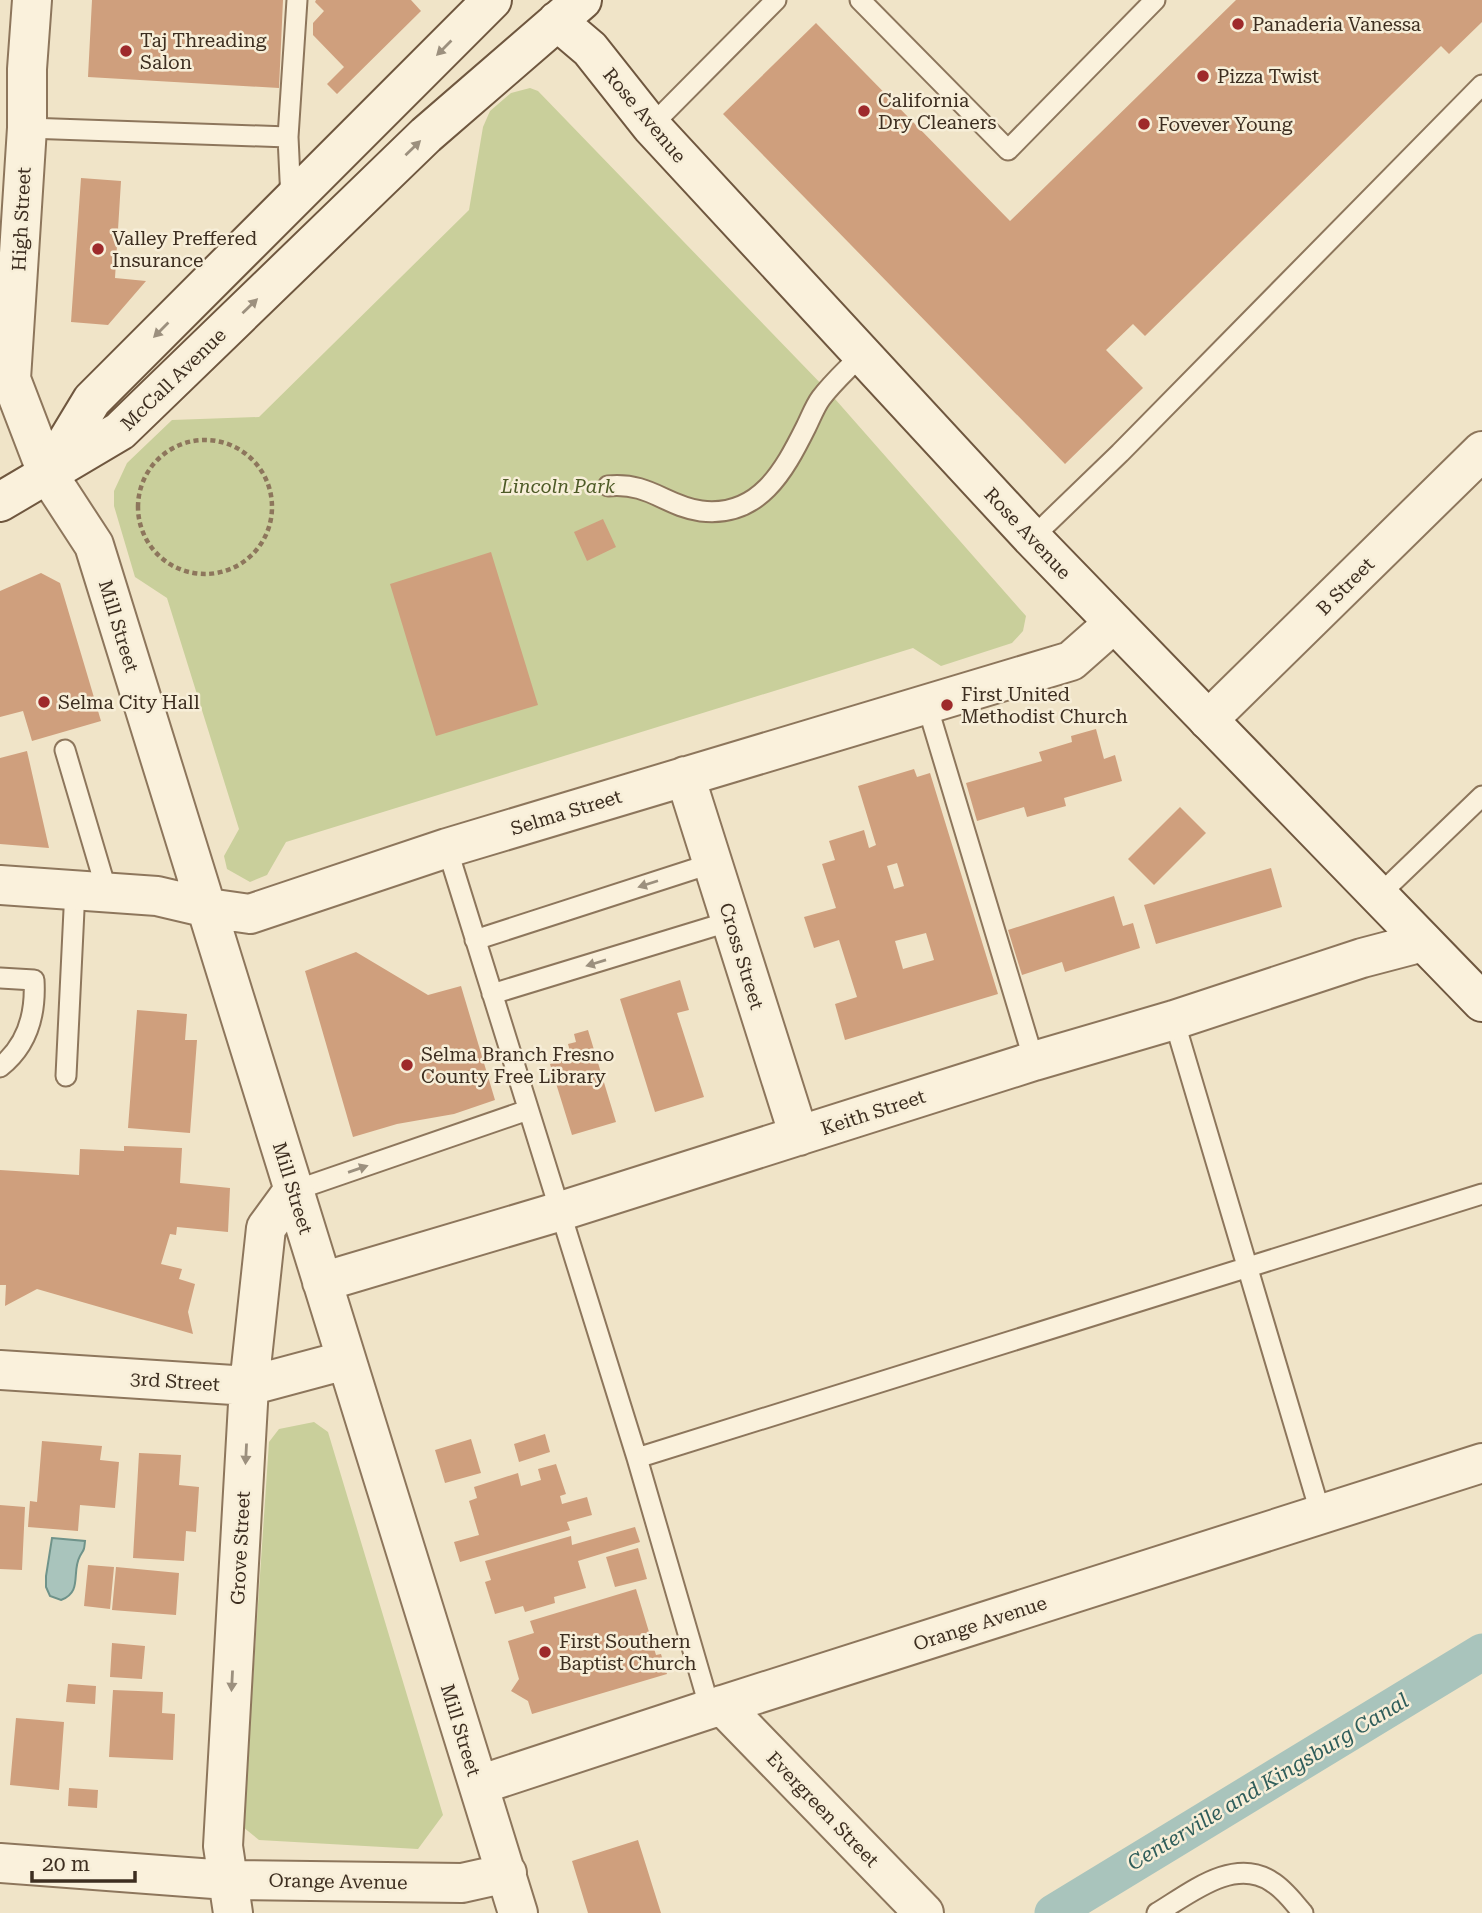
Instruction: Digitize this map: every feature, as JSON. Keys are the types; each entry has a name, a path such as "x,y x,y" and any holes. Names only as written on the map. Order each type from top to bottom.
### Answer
{"street":[{"name":"High Street","path":"32,0 12,379 47,473"},
{"path":"47,473 92,400 492,0"},
{"name":"Rose Avenue","path":"590,49 595,0"},
{"name":"Rose Avenue","path":"564,7 590,49 651,126 1032,538 1482,1002"},
{"name":"McCall Avenue","path":"0,502 120,431 426,135 564,7"},
{"name":"B Street","path":"1208,720 1482,451"},
{"name":"Mill Street","path":"47,473 94,545 519,1913"},
{"name":"Selma Street","path":"0,885 158,896 208,908 250,914 447,848 1071,661 1114,623"},
{"name":"Cross Street","path":"685,776 799,1136"},
{"name":"Keith Street","path":"322,1282 561,1211 1034,1061 1174,1020 1362,958 1423,942"},
{"name":"Grove Street","path":"230,1896 223,1846 250,1386 266,1228 293,1191"},
{"name":"3rd Street","path":"0,1370 250,1386 346,1360"},
{"name":"Orange Avenue","path":"478,1785 1482,1463"},
{"name":"Evergreen Street","path":"716,1707 925,1913"},
{"name":"Orange Avenue","path":"0,1863 230,1896 462,1883 507,1873"}],"lane":[{"path":"291,200 288,137 297,0"},
{"path":"651,126 776,0"},
{"path":"860,0 1008,150 1155,0"},
{"path":"1032,538 1120,453 1482,85"},
{"path":"27,128 288,137"},
{"path":"608,486 627,486 651,491 701,511 748,504 762,494 782,470 821,398 862,354"},
{"path":"927,705 1034,1061"},
{"path":"65,750 91,890 66,1076"},
{"path":"1378,897 1482,796"},
{"path":"447,848 716,1707"},
{"path":"475,940 713,863"},
{"path":"492,994 731,921"},
{"path":"0,978 34,980 35,997 30,1026 22,1042 0,1067"},
{"path":"1174,1020 1321,1515"},
{"path":"293,1191 528,1110"},
{"path":"637,1458 1482,1194"},
{"path":"1157,1913 1216,1879 1228,1874 1249,1874 1274,1882 1304,1913"}],"path":[{"path":"205,440 225,443 243,451 257,465 267,482 272,501 271,521 264,539 252,555 236,566 217,573 198,574 164,560 151,547 138,513 139,495 145,477 155,462 169,450 185,442 205,440"}],"green space":[{"name":"Lincoln Park","path":"530,88 538,91 828,391 1026,616 1023,631 1012,643 941,666 913,648 286,842 267,875 250,882 227,869 224,856 239,829 167,598 135,577 114,506 114,491 127,463 172,420 259,417 469,210 483,127 490,111 511,93"},
{"path":"314,1422 328,1432 443,1815 418,1849 259,1840 243,1827 269,1442 279,1429"}],"water":[{"path":"52,1538 85,1541 72,1592 61,1600 50,1596 46,1587"}],"building":[{"path":"92,0 283,0 279,88 88,77"},
{"path":"316,0 411,0 421,11 337,94 327,84 344,67 313,35 313,23 324,11"},
{"path":"1236,0 1482,0 1482,22 1449,54 1441,46 1145,336 1133,324 1106,350 1143,388 1065,464 723,114 816,23 1010,221"},
{"path":"81,178 121,181 115,278 146,281 108,325 71,322"},
{"path":"603,519 616,547 587,561 574,532"},
{"path":"491,552 538,705 436,736 390,584"},
{"path":"41,573 60,583 101,721 32,741 23,711 0,717 0,591"},
{"path":"1096,729 1104,759 1115,755 1122,781 1064,798 1066,806 1027,817 1024,807 977,821 966,783 1042,761 1039,752 1072,742 1071,736"},
{"path":"27,751 49,848 0,844 0,758"},
{"path":"914,769 917,777 930,773 998,994 845,1040 835,1004 857,997 839,940 814,948 804,917 836,908 822,864 835,860 829,841 864,830 869,848 876,845 858,786","holes":["897,863 904,886 894,889 887,866","926,933 934,960 903,969 895,941"]},
{"path":"1180,807 1206,833 1154,885 1128,859"},
{"path":"1271,868 1282,907 1156,944 1144,905"},
{"path":"1114,896 1123,926 1133,923 1140,948 1065,972 1062,962 1022,975 1008,930"},
{"path":"356,952 428,995 461,986 495,1100 454,1114 397,1124 353,1137 305,971"},
{"path":"680,980 689,1010 677,1013 704,1097 655,1112 620,999"},
{"path":"137,1010 187,1014 185,1040 197,1040 190,1133 128,1128"},
{"path":"588,1030 616,1122 572,1135 550,1064 572,1058 568,1044 576,1042 574,1034"},
{"path":"124,1146 182,1148 180,1183 230,1188 228,1232 177,1227 176,1235 170,1234 161,1264 182,1269 179,1279 195,1284 188,1312 193,1334 37,1289 5,1306 6,1285 0,1285 0,1170 79,1175 80,1149 124,1151"},
{"path":"545,1434 550,1452 519,1462 514,1444"},
{"path":"471,1439 481,1473 445,1483 435,1450"},
{"path":"42,1441 102,1446 100,1460 119,1462 115,1508 80,1505 78,1531 28,1527 30,1501 37,1502"},
{"path":"139,1453 181,1455 179,1485 199,1487 196,1532 186,1531 184,1561 133,1558"},
{"path":"556,1464 566,1494 560,1496 562,1504 587,1497 592,1515 567,1522 570,1530 460,1562 454,1542 479,1535 469,1501 477,1498 474,1487 518,1473 521,1486 541,1480 538,1469"},
{"path":"0,1505 25,1507 22,1570 0,1569"},
{"path":"635,1527 640,1542 578,1561 586,1588 554,1597 555,1603 525,1612 523,1606 495,1614 485,1582 491,1580 485,1561 571,1536 572,1545"},
{"path":"638,1548 647,1579 615,1587 606,1557"},
{"path":"88,1565 114,1567 110,1609 84,1606"},
{"path":"116,1567 179,1573 176,1615 112,1610"},
{"path":"636,1589 656,1655 661,1654 667,1674 532,1714 528,1701 511,1691 519,1679 508,1641 534,1633 530,1621"},
{"path":"112,1643 145,1646 142,1679 110,1677"},
{"path":"68,1684 96,1686 95,1704 66,1702"},
{"path":"113,1690 163,1692 162,1713 175,1714 173,1760 109,1757"},
{"path":"16,1718 64,1722 59,1790 10,1785"},
{"path":"69,1788 98,1790 97,1808 68,1806"},
{"path":"638,1840 661,1913 588,1913 572,1861"}],"waterway":[{"name":"Centerville and Kingsburg Canal","path":"1053,1913 1482,1652"}],"place":[{"name":"Panaderia Vanessa","path":"1238,24"},
{"name":"Taj Threading Salon","path":"126,51"},
{"name":"Pizza Twist","path":"1203,76"},
{"name":"California Dry Cleaners","path":"864,111"},
{"name":"Fovever Young","path":"1144,124"},
{"name":"Valley Preffered Insurance","path":"98,249"},
{"name":"Selma City Hall","path":"44,702"},
{"name":"First United Methodist Church","path":"947,705"},
{"name":"Selma Branch Fresno County Free Library","path":"407,1065"},
{"name":"First Southern Baptist Church","path":"545,1652"}]}
